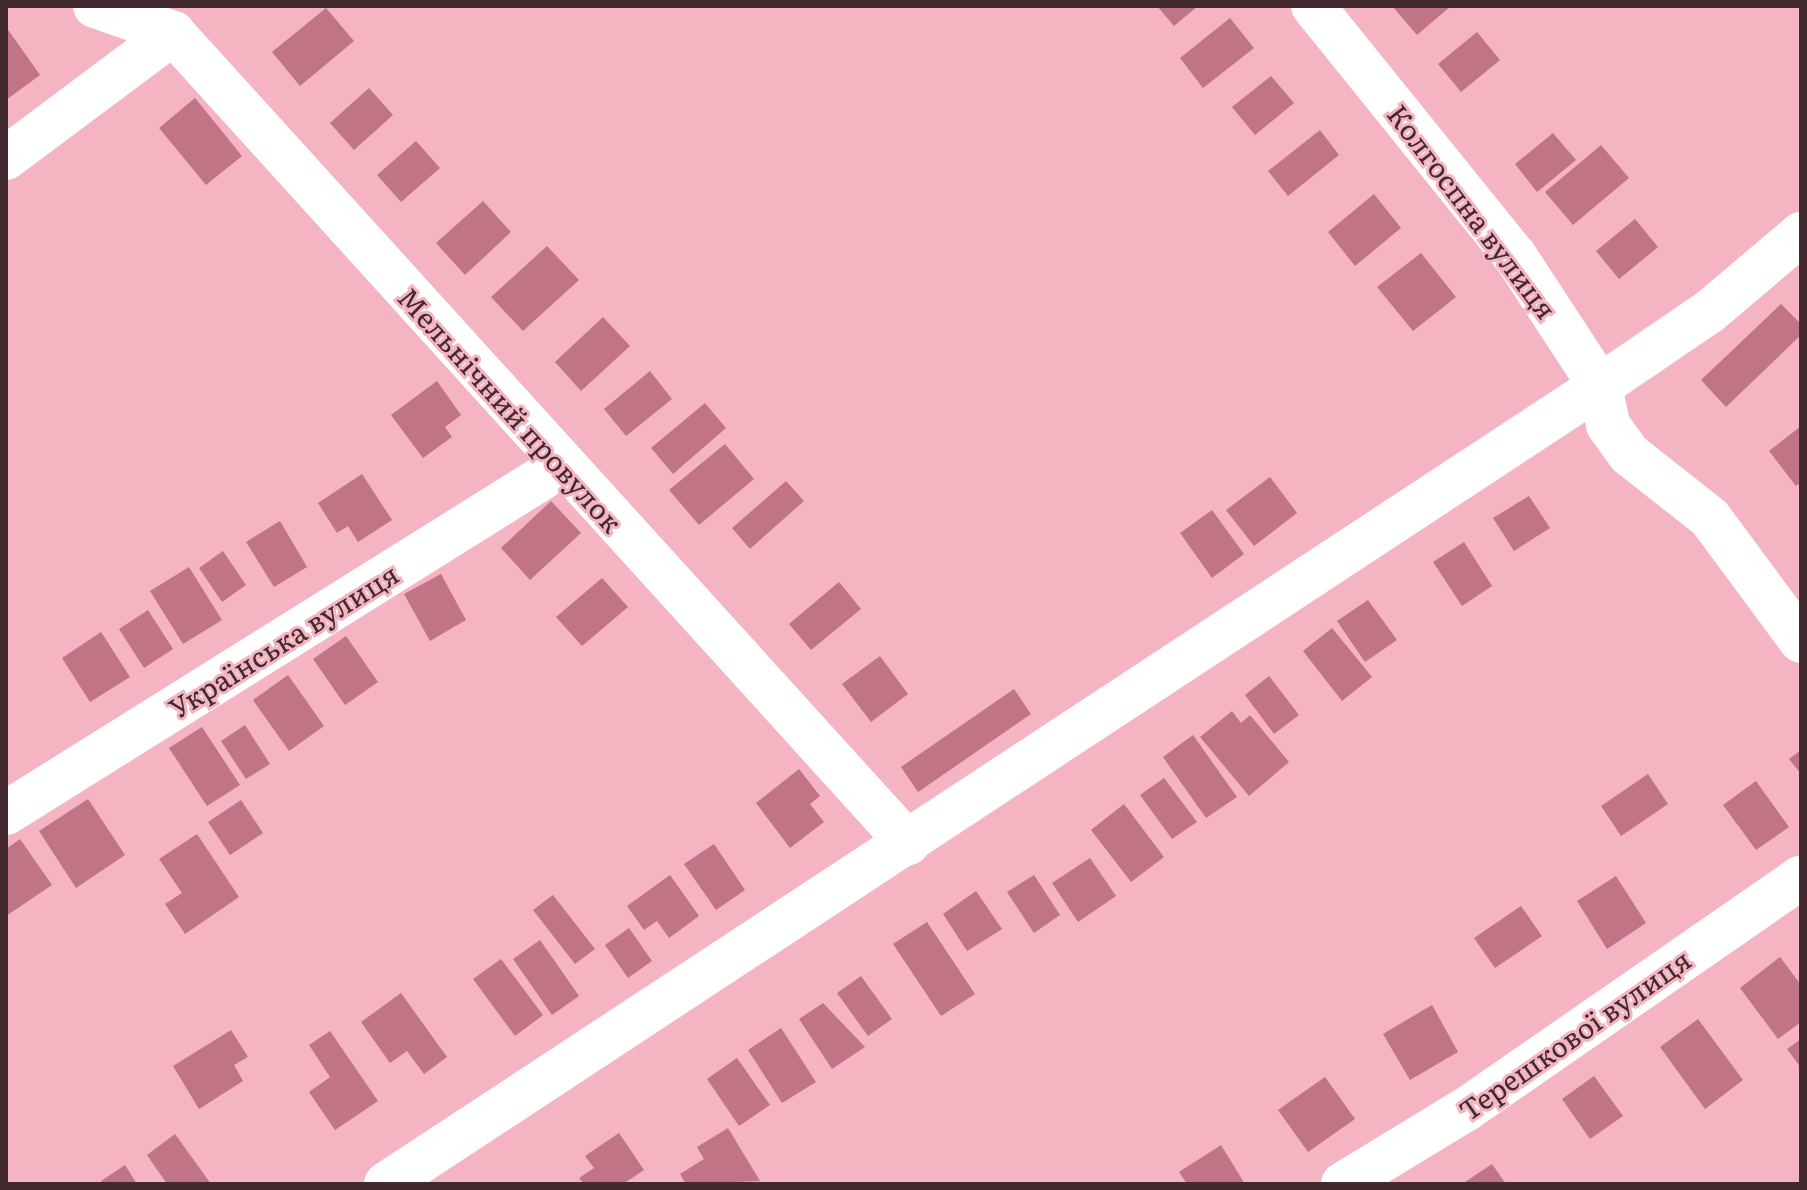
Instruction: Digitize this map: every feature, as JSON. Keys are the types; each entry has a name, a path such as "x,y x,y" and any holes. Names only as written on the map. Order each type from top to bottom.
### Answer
{"street":[{"name":"Мельнiчний провулок","path":"95,6 173,33 561,466 908,843"},
{"name":"Колгоспна вулиця","path":"1313,6 1515,256 1600,386 1608,425 1629,454 1710,518 1801,641"},
{"path":"6,158 173,33"},
{"path":"386,1184 1600,386 1709,312 1801,234"},
{"name":"Українська вулиця","path":"6,813 561,466"},
{"name":"Терешкової вулиця","path":"1343,1184 1468,1108 1801,877"}],"building":[{"path":"1157,6 1198,6 1174,26"},
{"path":"1392,6 1451,6 1417,35"},
{"path":"326,8 354,41 300,86 272,52"},
{"path":"1230,18 1254,48 1203,88 1180,58"},
{"path":"6,27 40,75 6,100"},
{"path":"1477,32 1500,60 1461,92 1438,64"},
{"path":"1271,76 1294,103 1255,135 1232,107"},
{"path":"369,88 393,115 354,150 330,123"},
{"path":"195,98 242,156 206,185 159,128"},
{"path":"1320,130 1339,155 1288,196 1268,171"},
{"path":"1553,133 1576,160 1537,192 1515,164"},
{"path":"416,141 440,168 401,202 377,175"},
{"path":"1601,145 1629,178 1573,225 1545,192"},
{"path":"1374,194 1401,228 1355,266 1328,232"},
{"path":"483,201 511,232 465,275 436,243"},
{"path":"1635,219 1658,247 1619,279 1596,251"},
{"path":"547,246 579,280 523,331 491,297"},
{"path":"1421,253 1456,297 1413,331 1377,287"},
{"path":"1781,304 1801,324 1801,335 1726,407 1701,380"},
{"path":"603,317 630,346 581,391 555,362"},
{"path":"650,371 672,399 626,436 604,409"},
{"path":"437,381 461,415 445,427 452,437 423,458 391,415"},
{"path":"705,403 726,428 673,474 651,448"},
{"path":"1801,426 1801,482 1796,486 1769,451"},
{"path":"725,444 754,479 699,525 669,490"},
{"path":"362,474 392,520 358,542 348,526 337,533 318,503"},
{"path":"1270,477 1297,513 1254,546 1226,510"},
{"path":"786,481 804,501 750,549 732,528"},
{"path":"1529,496 1550,528 1514,551 1493,518"},
{"path":"551,501 581,533 530,580 501,548"},
{"path":"1212,510 1244,554 1212,578 1180,533"},
{"path":"280,521 307,567 274,587 246,542"},
{"path":"1464,542 1492,586 1462,606 1433,562"},
{"path":"223,551 246,585 222,602 199,568"},
{"path":"189,567 222,620 183,644 150,591"},
{"path":"441,574 466,620 430,641 404,594"},
{"path":"602,578 628,607 582,646 556,617"},
{"path":"839,582 861,609 811,650 789,624"},
{"path":"1368,600 1397,640 1365,662 1337,621"},
{"path":"148,610 173,649 144,668 119,629"},
{"path":"1332,628 1372,677 1342,701 1303,651"},
{"path":"101,632 130,677 90,702 62,658"},
{"path":"346,636 378,682 345,705 313,659"},
{"path":"880,656 908,694 871,722 842,684"},
{"path":"288,675 324,726 289,751 253,700"},
{"path":"1269,676 1299,715 1274,734 1245,695"},
{"path":"1014,689 1031,714 918,792 901,767"},
{"path":"1232,711 1241,723 1250,715 1289,762 1249,796 1200,737"},
{"path":"245,725 270,764 246,779 221,741"},
{"path":"202,727 240,785 207,806 169,748"},
{"path":"1193,735 1237,797 1206,818 1163,757"},
{"path":"1801,750 1801,774 1789,759"},
{"path":"799,769 820,796 810,804 824,822 790,848 756,803"},
{"path":"1648,774 1668,804 1621,836 1601,806"},
{"path":"1164,778 1197,822 1172,839 1140,795"},
{"path":"1756,781 1789,827 1756,850 1723,805"},
{"path":"88,799 125,855 76,888 39,831"},
{"path":"241,800 263,833 230,855 208,822"},
{"path":"1124,804 1164,857 1131,882 1091,830"},
{"path":"197,834 239,897 185,934 165,904 182,893 159,859"},
{"path":"20,839 52,885 6,916 6,849"},
{"path":"714,844 745,890 716,910 684,864"},
{"path":"1090,858 1116,896 1078,922 1052,883"},
{"path":"670,875 699,916 669,938 657,921 644,930 627,906"},
{"path":"1034,875 1060,915 1034,933 1007,892"},
{"path":"1616,876 1646,923 1607,949 1577,901"},
{"path":"976,891 1002,929 967,951 943,914"},
{"path":"553,895 595,949 575,964 533,910"},
{"path":"1521,906 1542,936 1495,968 1474,938"},
{"path":"927,922 975,994 941,1016 893,944"},
{"path":"629,928 652,961 628,978 605,945"},
{"path":"540,940 579,996 552,1015 513,959"},
{"path":"1780,957 1801,985 1801,1022 1778,1039 1740,988"},
{"path":"501,959 543,1015 515,1036 473,979"},
{"path":"861,976 892,1019 868,1036 837,993"},
{"path":"401,993 447,1057 424,1074 407,1051 390,1063 361,1022"},
{"path":"823,1003 865,1047 832,1069 799,1019"},
{"path":"1432,1005 1458,1052 1410,1080 1383,1034"},
{"path":"1698,1019 1743,1080 1705,1109 1660,1047"},
{"path":"781,1028 816,1082 782,1103 748,1050"},
{"path":"231,1030 248,1057 234,1065 243,1081 199,1109 173,1066"},
{"path":"330,1031 378,1101 335,1130 309,1092 330,1077 309,1045"},
{"path":"1801,1039 1801,1068 1787,1049"},
{"path":"737,1058 770,1105 739,1126 707,1079"},
{"path":"1594,1076 1623,1116 1590,1139 1562,1099"},
{"path":"1325,1077 1355,1119 1308,1152 1278,1110"},
{"path":"728,1128 760,1181 686,1184 680,1174 704,1159 697,1147"},
{"path":"619,1133 644,1170 623,1184 584,1184 579,1178 594,1168 585,1156"},
{"path":"175,1134 211,1184 167,1184 147,1155"},
{"path":"1221,1145 1245,1184 1187,1184 1179,1172"},
{"path":"1492,1164 1506,1184 1462,1184"},
{"path":"125,1165 137,1184 103,1184 101,1181"}]}
